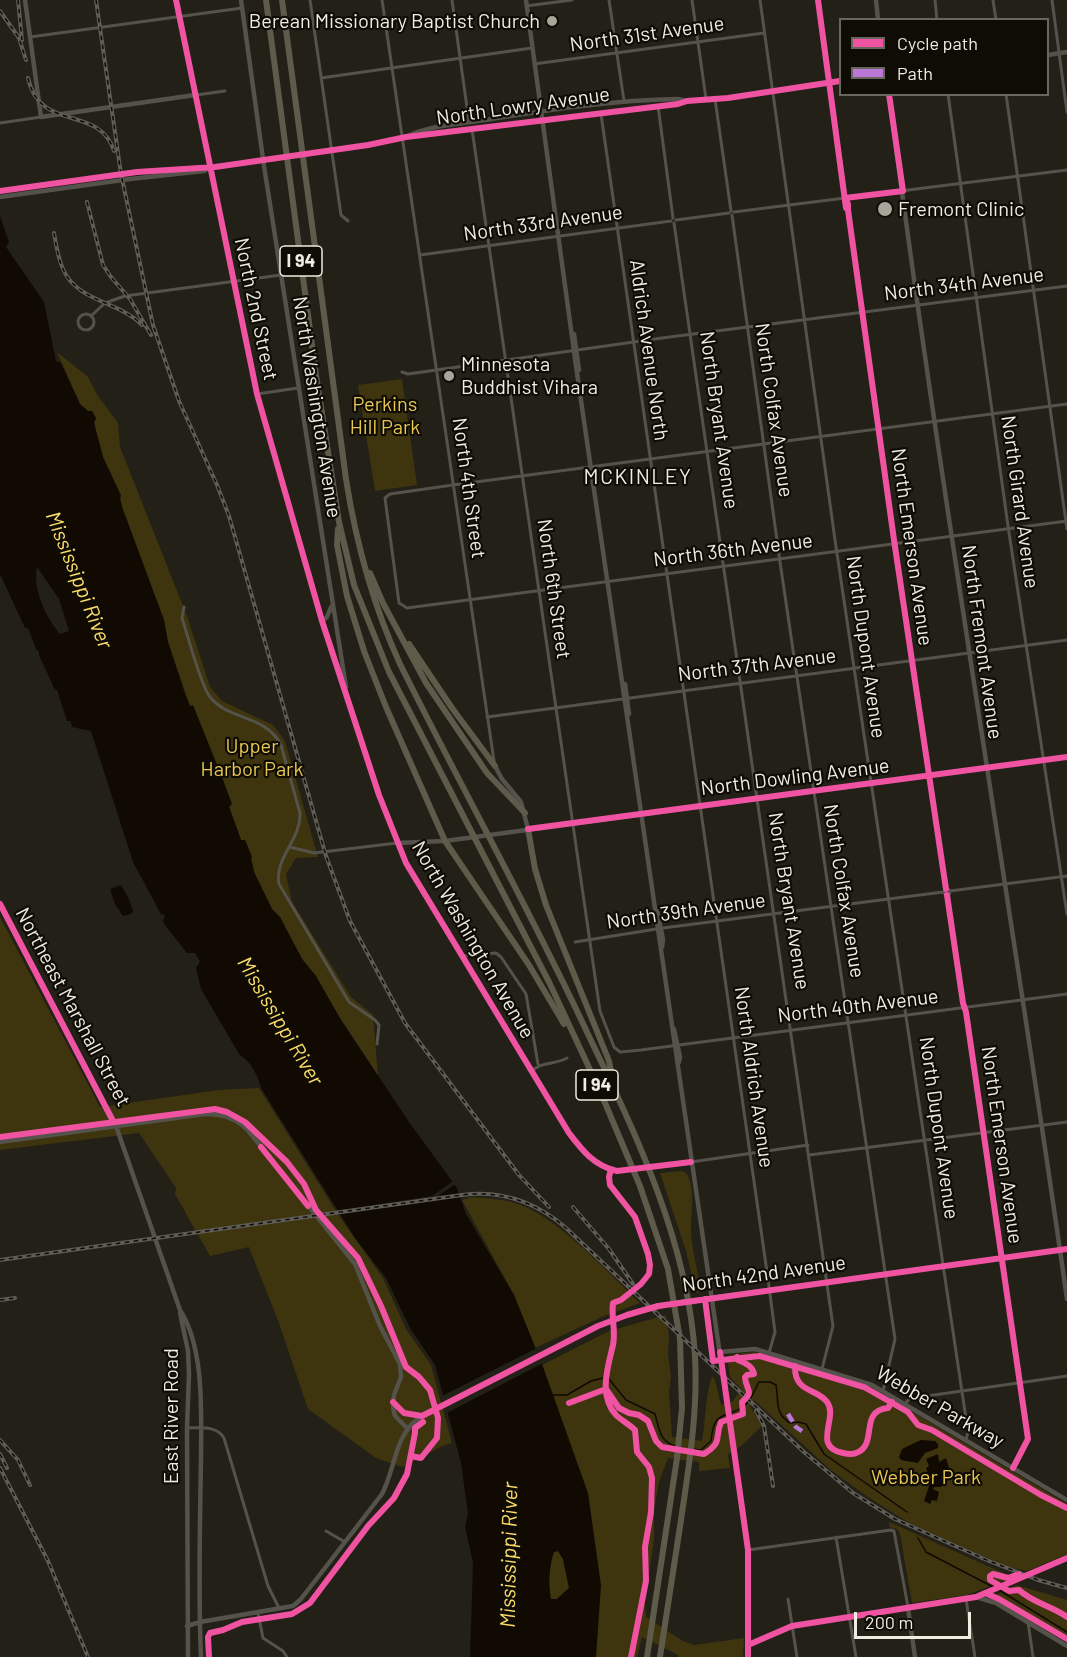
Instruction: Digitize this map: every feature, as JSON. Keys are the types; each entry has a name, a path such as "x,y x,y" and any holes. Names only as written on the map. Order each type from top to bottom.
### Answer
{"highway":[{"name":"I 94","path":"266,0 316,375 339,522 357,593 389,672 550,984 593,1076 640,1186 668,1269 676,1305 681,1356 682,1408 680,1438 647,1657"},
{"name":"I 94","path":"282,0 349,503 370,586 390,641 615,1089 659,1199 681,1267 689,1303 695,1354 696,1408 660,1657"},
{"path":"349,503 375,585 426,683 483,769 525,813"},
{"path":"339,522 337,545 355,625 386,707 445,841 546,992 593,1076"},
{"path":"400,634 406,639 452,708 495,766"},
{"path":"528,829 546,904 609,1061 615,1089"}],"street":[{"path":"25,0 41,117"},
{"name":"North 2nd Street","path":"176,0 257,394 322,621"},
{"name":"North Washington Avenue","path":"241,0 263,160 347,699"},
{"path":"310,0 341,215 348,221"},
{"name":"North 4th Street","path":"382,0 495,766 504,782 518,798 525,813 528,829"},
{"path":"452,0 470,122"},
{"path":"572,0 526,3 622,678 676,1045 680,1057 691,1162 748,1550 748,1657"},
{"path":"609,0 624,101"},
{"path":"692,0 706,99"},
{"name":"North Dupont Avenue","path":"759,0 820,436 968,1432 966,1440"},
{"name":"North Emerson Avenue","path":"818,0 894,544 984,1132 1028,1439 1013,1468"},
{"path":"876,0 879,18"},
{"path":"934,0 937,18"},
{"path":"993,0 996,18"},
{"path":"1052,0 1067,112"},
{"path":"30,37 242,8"},
{"name":"North 31st Avenue","path":"534,63 764,33"},
{"path":"321,78 532,48"},
{"path":"1049,55 1067,52"},
{"name":"North Lowry Avenue","path":"0,191 203,166 209,168 332,151 404,137 678,104 839,81"},
{"path":"0,123 225,91"},
{"name":"North Fremont Avenue","path":"889,96 969,653 1067,1299"},
{"name":"North Girard Avenue","path":"948,96 1008,529 1067,914"},
{"path":"1006,96 1067,529"},
{"name":"North Lowry Avenue","path":"404,137 413,133 470,122 541,111 624,101 678,99 687,101"},
{"name":"North Colfax Avenue","path":"715,99 895,1339 884,1391"},
{"name":"North Bryant Avenue","path":"658,106 833,1326 822,1369"},
{"name":"Aldrich Avenue North","path":"600,112 699,806"},
{"name":"North 6th Street","path":"472,129 600,1011 612,1044 617,1050"},
{"name":"North 33rd Avenue","path":"420,255 1067,170"},
{"name":"North Lowry Avenue","path":"0,197 129,176"},
{"path":"92,316 105,303 117,298 281,275"},
{"name":"North 34th Avenue","path":"402,372 408,374 1067,286"},
{"path":"86,314 92,316 93,326 87,331 81,329 78,325 79,317 86,314"},
{"path":"257,394 298,388"},
{"path":"453,485 1067,404"},
{"name":"North 36th Avenue","path":"453,485 386,495 399,603 402,607 1066,521"},
{"path":"322,621 327,617 332,605"},
{"path":"184,607 182,618 209,696 221,706 267,727 281,745 300,813 299,828 278,874 282,892 349,1002 379,1025 377,1044"},
{"name":"North Washington Avenue","path":"322,621 379,795 406,863 574,1139 593,1160 611,1169 624,1171 691,1162"},
{"name":"North 37th Avenue","path":"487,717 556,706 1067,640"},
{"name":"North Dowling Avenue","path":"290,847 314,853 398,843 445,841 1067,758"},
{"name":"North Aldrich Avenue","path":"699,806 775,1332 769,1353"},
{"name":"North 39th Avenue","path":"574,942 716,921 1067,876"},
{"name":"Northeast Marshall Street","path":"0,904 116,1126 180,1310"},
{"path":"462,957 490,953 501,957 526,994 538,1064"},
{"name":"North 40th Avenue","path":"617,1050 624,1052 1067,994"},
{"path":"531,1071 538,1064 561,1062 567,1058"},
{"path":"0,1143 205,1114 230,1118 245,1127 356,1264 380,1326 400,1364 401,1377 393,1402 395,1416 407,1428 399,1442 389,1479 382,1494 298,1602 280,1609 187,1626"},
{"path":"809,1155 1067,1122"},
{"path":"691,1162 808,1145"},
{"path":"611,1169 610,1185 637,1220 650,1265 649,1274 641,1284 621,1300 613,1303"},
{"name":"North 42nd Avenue","path":"407,1428 422,1416 607,1322 658,1306 1067,1249"},
{"name":"East River Road","path":"180,1310 188,1351 189,1374 187,1428 188,1657"},
{"name":"East River Road","path":"180,1310 197,1359 200,1384 202,1428 201,1657"},
{"name":"Webber Parkway","path":"720,1352 748,1349 769,1353 865,1382 884,1391 1067,1500"},
{"path":"906,1404 909,1399 913,1398 1067,1376"},
{"path":"393,1402 404,1413 422,1416"},
{"path":"187,1428 211,1428 219,1431 224,1438 242,1492 268,1586 280,1609"},
{"path":"326,1531 345,1542"},
{"path":"748,1550 894,1531 915,1657"},
{"path":"836,1537 856,1657"},
{"path":"748,1645 792,1626 976,1597 1067,1558"},
{"path":"976,1597 996,1604 1067,1646"},
{"path":"788,1599 797,1657"},
{"path":"966,1599 975,1657"},
{"path":"258,1612 263,1638 283,1651 287,1657"},
{"path":"1028,1622 1033,1657"}],"green space":[{"name":"Upper Harbor Park","path":"57,352 88,377 98,396 118,423 120,447 187,616 210,687 222,701 273,725 285,741 318,857 296,858 286,874 292,902 351,997 373,1015 378,1076 333,1007 316,976 302,959 280,917 272,909 254,872 252,857 245,840 241,840 218,775 219,770 193,706 190,706 168,642 164,620 122,507 121,495 103,457 94,423 88,411 80,404"},
{"name":"Perkins Hill Park","path":"402,379 417,485 375,491 358,385"},
{"path":"0,917 100,1107 219,1090 259,1088 339,1216 383,1278 406,1329 431,1365 452,1443 403,1467 376,1458 308,1409 279,1323 249,1247 210,1256 175,1194 176,1188 139,1133 0,1150"},
{"path":"681,1171 687,1175 691,1189 691,1231 701,1292 696,1293 686,1251 660,1173"},
{"path":"471,1197 512,1202 546,1218 580,1245 640,1303 602,1317 535,1348 514,1295 462,1200"},
{"name":"Webber Park","path":"666,1315 671,1377 669,1393 672,1437 702,1441 712,1376 721,1405 733,1401 738,1393 743,1391 730,1377 727,1356 754,1352 870,1387 1067,1504 1067,1554 1027,1571 1008,1567 909,1523 832,1471 754,1400 750,1406 762,1426 741,1446 728,1454 730,1468 699,1471 699,1462 668,1458 659,1482 654,1511 654,1539 645,1603 646,1617 683,1641 694,1645 744,1638 743,1657 678,1657 642,1637 637,1657 596,1657 596,1646 542,1365 609,1331"},
{"path":"889,1522 1008,1575 1008,1578 967,1595 912,1603 900,1534 897,1529 889,1527"},
{"path":"558,1551 563,1559 569,1588 557,1599 551,1599 550,1569 554,1552"},
{"path":"1017,1585 1067,1600 1067,1642 991,1597"}],"water":[{"name":"Mississippi River","path":"0,216 9,242 6,247 44,302 56,361 61,363 80,404 88,411 92,411 96,418 94,423 103,457 121,496 122,507 164,620 168,642 184,691 190,706 193,705 219,770 218,775 222,777 232,804 229,807 241,840 245,840 252,857 254,872 272,909 280,917 302,959 316,976 341,1020 409,1122 457,1188 466,1214 514,1295 542,1364 588,1493 601,1585 596,1657 470,1657 473,1563 465,1527 468,1514 461,1463 435,1365 410,1328 386,1278 355,1238 261,1088 253,1069 239,1054 201,989 196,968 200,962 195,953 187,953 165,925 163,921 165,915 161,914 133,862 91,731 72,727 71,721 67,721 57,690 0,574","holes":["37,567 59,599 69,631 60,634 45,611 38,593","558,1551 563,1559 569,1588 557,1599 551,1599 550,1569 554,1552"]},
{"path":"121,885 133,911 123,916 115,904 110,889"},
{"path":"921,1440 935,1441 938,1448 925,1453 918,1463 901,1460 899,1457 902,1449"},
{"path":"938,1454 939,1462 946,1458 949,1468 943,1471 949,1472 947,1480 941,1487 934,1487 933,1489 939,1492 937,1501 932,1500 930,1504 924,1501 931,1480 926,1468 929,1466 926,1459"}],"pier":[{"path":"455,1180 457,1183 438,1196 462,1193 463,1196 337,1214 335,1211 432,1196"},
{"path":"539,1347 545,1362 445,1414 440,1397"}],"waterway":[{"path":"553,1395 567,1395 591,1381 609,1379 626,1400 655,1414 663,1438 676,1446"},
{"path":"692,1449 701,1450 711,1441 717,1420 747,1404 759,1382 770,1382 776,1385 779,1411 785,1419 790,1423 806,1424 824,1454 907,1512"},
{"path":"918,1538 926,1552 995,1588"},
{"path":"999,1590 1067,1632"}],"railway":[{"path":"18,0 22,40"},
{"path":"96,0 121,174 153,325 179,401 229,516 326,856 350,921 405,1023 519,1175 549,1207"},
{"path":"0,11 19,38 26,60"},
{"path":"28,78 35,95 44,106 96,128 106,137 114,151"},
{"path":"87,202 103,265 130,299 151,335"},
{"path":"54,233 57,251 69,280 88,295 133,317 142,325"},
{"path":"0,1260 462,1195 504,1196 543,1211 566,1228 804,1452 853,1493 895,1519 989,1561 1038,1580 1067,1588"},
{"path":"573,1207 609,1249 633,1284"},
{"path":"0,1300 15,1298"},
{"path":"756,1411 764,1426 773,1486"},
{"path":"0,1440 18,1460 30,1485"},
{"path":"0,1454 7,1468"},
{"path":"0,1468 48,1561 88,1657"}],"marked path":[{"path":"788,1414 796,1427 805,1433"}],"cycle path":[{"path":"176,0 257,394 322,621 379,795 406,863 569,1133 584,1151 595,1161 617,1171 691,1162"},
{"path":"818,0 846,208"},
{"path":"0,191 137,172 215,167 368,145 406,137 678,104 687,101 728,98 839,81"},
{"path":"845,198 903,191 889,96"},
{"path":"845,198 848,204 894,540 946,889"},
{"path":"528,829 1067,757"},
{"path":"947,895 1028,1439 1013,1468"},
{"path":"0,904 113,1121"},
{"path":"0,1137 215,1109 227,1112 245,1122 287,1162 304,1184 316,1210 358,1258 406,1367 430,1390 438,1418 437,1438 421,1458 411,1456"},
{"path":"261,1147 308,1206"},
{"path":"611,1169 610,1185 635,1217 650,1265 649,1274 641,1284 621,1300 613,1303 614,1340 606,1381 610,1407 618,1417 635,1430 637,1452 649,1467 652,1478 651,1512 645,1547 646,1581 631,1657"},
{"path":"393,1402 404,1413 422,1416 598,1326 658,1306 1067,1249"},
{"path":"705,1299 713,1361 760,1356 864,1387 908,1412 918,1425 932,1430 1067,1508"},
{"path":"720,1352 748,1550 748,1657"},
{"path":"569,1403 606,1389 619,1408 648,1421 656,1441 662,1447 704,1454 714,1446 721,1422 743,1414 742,1402 749,1393 745,1377 754,1374 750,1367 737,1357"},
{"path":"795,1366 798,1381 802,1386 823,1398 830,1408 827,1438 834,1450 851,1454 863,1449 874,1415 879,1410 888,1408 892,1402"},
{"path":"209,1657 208,1637 210,1633 242,1622 292,1614 310,1603 368,1526 394,1498 407,1474 415,1428 423,1422"},
{"path":"748,1645 792,1626 976,1597 1067,1558"},
{"path":"1019,1574 1008,1578 993,1574 990,1580 1009,1591 1019,1590 1067,1617"},
{"path":"985,1593 1067,1639"}],"place":[{"name":"Berean Missionary Baptist Church","path":"552,21"},
{"name":"Fremont Clinic","path":"885,209"},
{"name":"Minnesota Buddhist Vihara","path":"449,376"}],"district":[{"name":"MCKINLEY","path":"638,477"}]}
